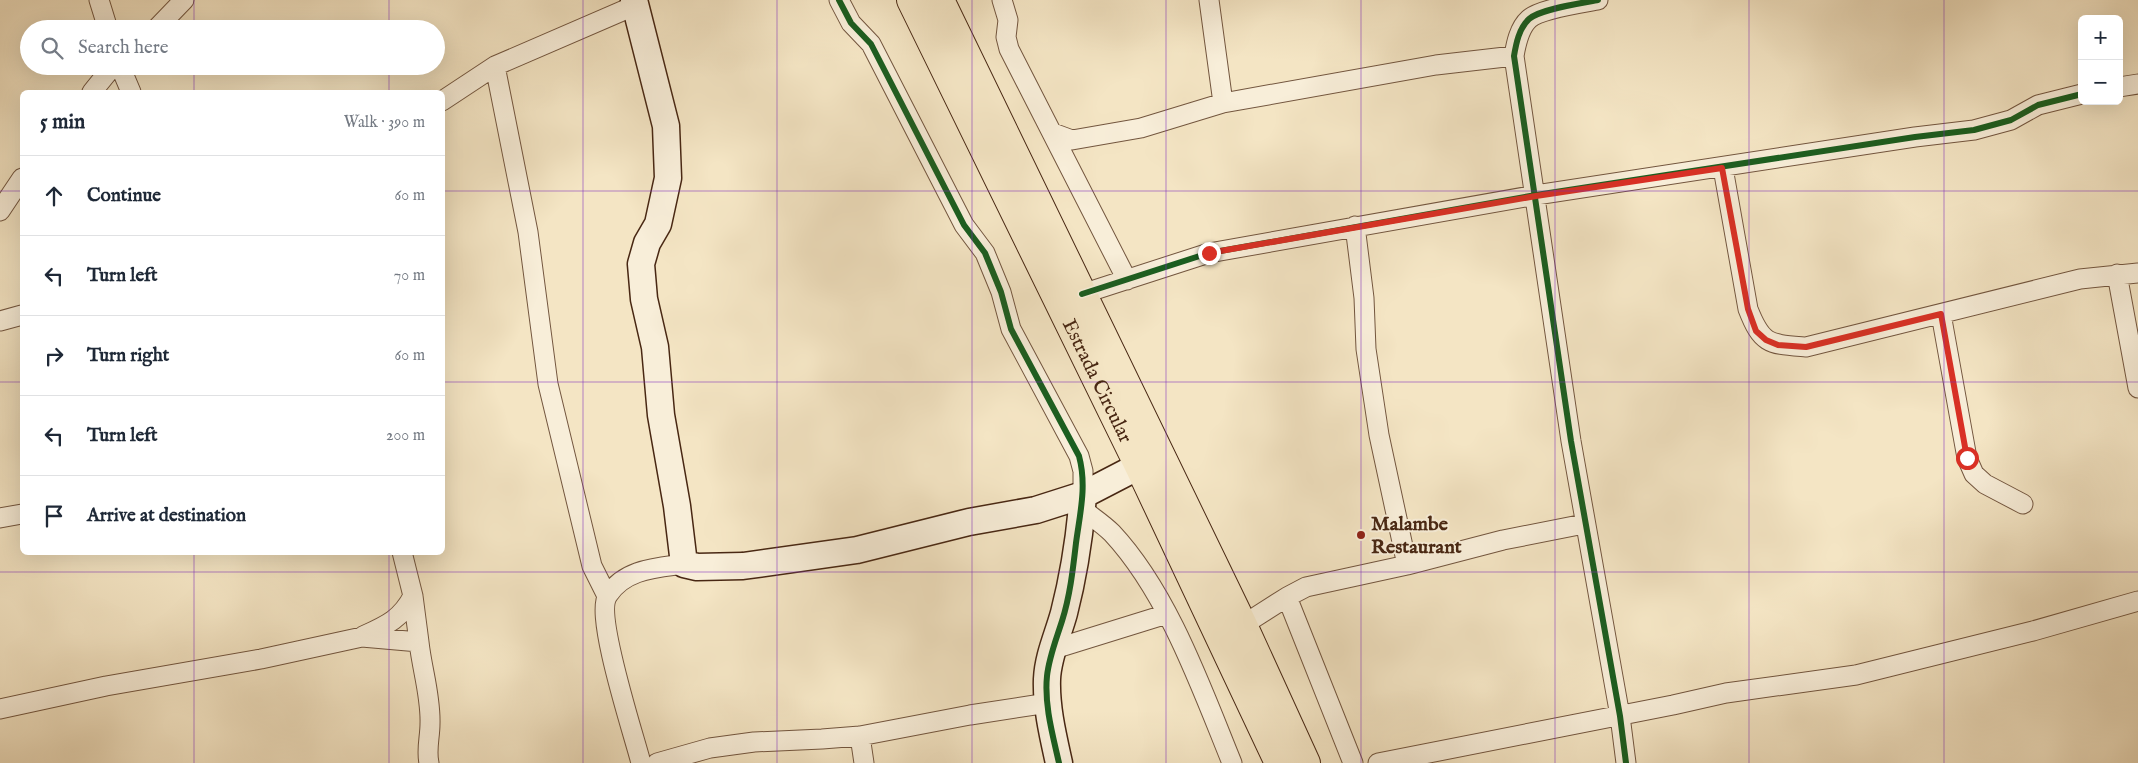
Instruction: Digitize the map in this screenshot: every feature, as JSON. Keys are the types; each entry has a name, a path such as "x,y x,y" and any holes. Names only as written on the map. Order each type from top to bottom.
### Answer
{"main road":[{"name":"Estrada Circular","path":"911,0 1139,466 1279,763"},
{"name":"Estrada Circular","path":"940,0 1243,625 1306,763"}],"street":[{"path":"99,0 105,20"},
{"path":"165,20 184,0"},
{"path":"839,0 850,23 872,44 964,226 985,253 1001,292 1011,329 1079,456 1083,471 1082,502 1072,579 1062,621 1051,650 1047,678 1048,703 1059,763"},
{"path":"1002,0 1008,20 1006,37 1009,49 1127,280"},
{"path":"1208,0 1224,103"},
{"path":"1598,0 1552,9 1529,19 1518,37 1514,56 1584,524 1620,716 1626,763"},
{"path":"445,99 494,66 635,3 666,126 668,178 658,224 647,243 641,264 644,299 656,347 661,415 678,506 684,564"},
{"path":"1053,133 1072,140 1141,128 1224,103 1436,65 1514,56"},
{"path":"494,66 528,232 548,384 592,566 607,596 605,612 607,635 641,763"},
{"path":"94,90 106,75"},
{"path":"124,75 130,90"},
{"path":"2123,86 2138,84"},
{"path":"1082,294 1209,253 1355,226 1536,196 1915,137 1974,130 2011,120 2038,105 2078,95"},
{"path":"1065,159 1072,140"},
{"path":"1722,168 1748,309 1756,331 1766,340 1778,345 1806,347 2080,279 2138,273"},
{"path":"0,211 20,181"},
{"path":"1355,226 1364,298 1366,349 1379,435 1407,564"},
{"path":"2117,274 2138,388"},
{"path":"1941,314 1967,458 1974,474 1985,484 2023,504"},
{"path":"0,321 20,316"},
{"path":"607,596 622,579 647,569 684,564 697,567 743,566 857,550 969,522 1082,502 1139,466"},
{"path":"1082,502 1133,558 1167,614 1188,654 1232,763"},
{"path":"0,518 20,514"},
{"path":"1243,625 1286,597 1306,587 1503,540 1584,524"},
{"path":"403,555 413,596 421,658 428,688 430,763"},
{"path":"0,709 106,686 261,659 362,637 398,618 406,609 413,596"},
{"path":"1286,597 1353,763"},
{"path":"1378,763 1455,756 1620,716 1726,693 1856,676 2033,631 2138,601"},
{"path":"1051,650 1167,614"},
{"path":"362,637 419,642"},
{"path":"657,763 710,748 754,742 822,740 860,736 970,715 1048,703"},
{"path":"860,736 864,763"}],"cycle path":[{"path":"839,0 851,23 871,44 964,225 985,253 1001,292 1011,329 1079,456 1083,489 1081,510 1067,602 1051,655 1046,687 1048,709 1059,763"},
{"path":"1598,0 1551,9 1534,15 1520,31 1514,56 1571,441 1620,716 1626,763"},
{"path":"1082,294 1209,253 1536,195 1915,137 1974,130 2011,120 2038,105 2078,95"}],"place":[{"name":"Malambe Restaurant","path":"1361,535"}],"route":[{"path":"1209,253 1355,226 1536,196 1722,168 1748,309 1756,331 1766,340 1778,345 1806,347 1941,314 1967,458"}]}
